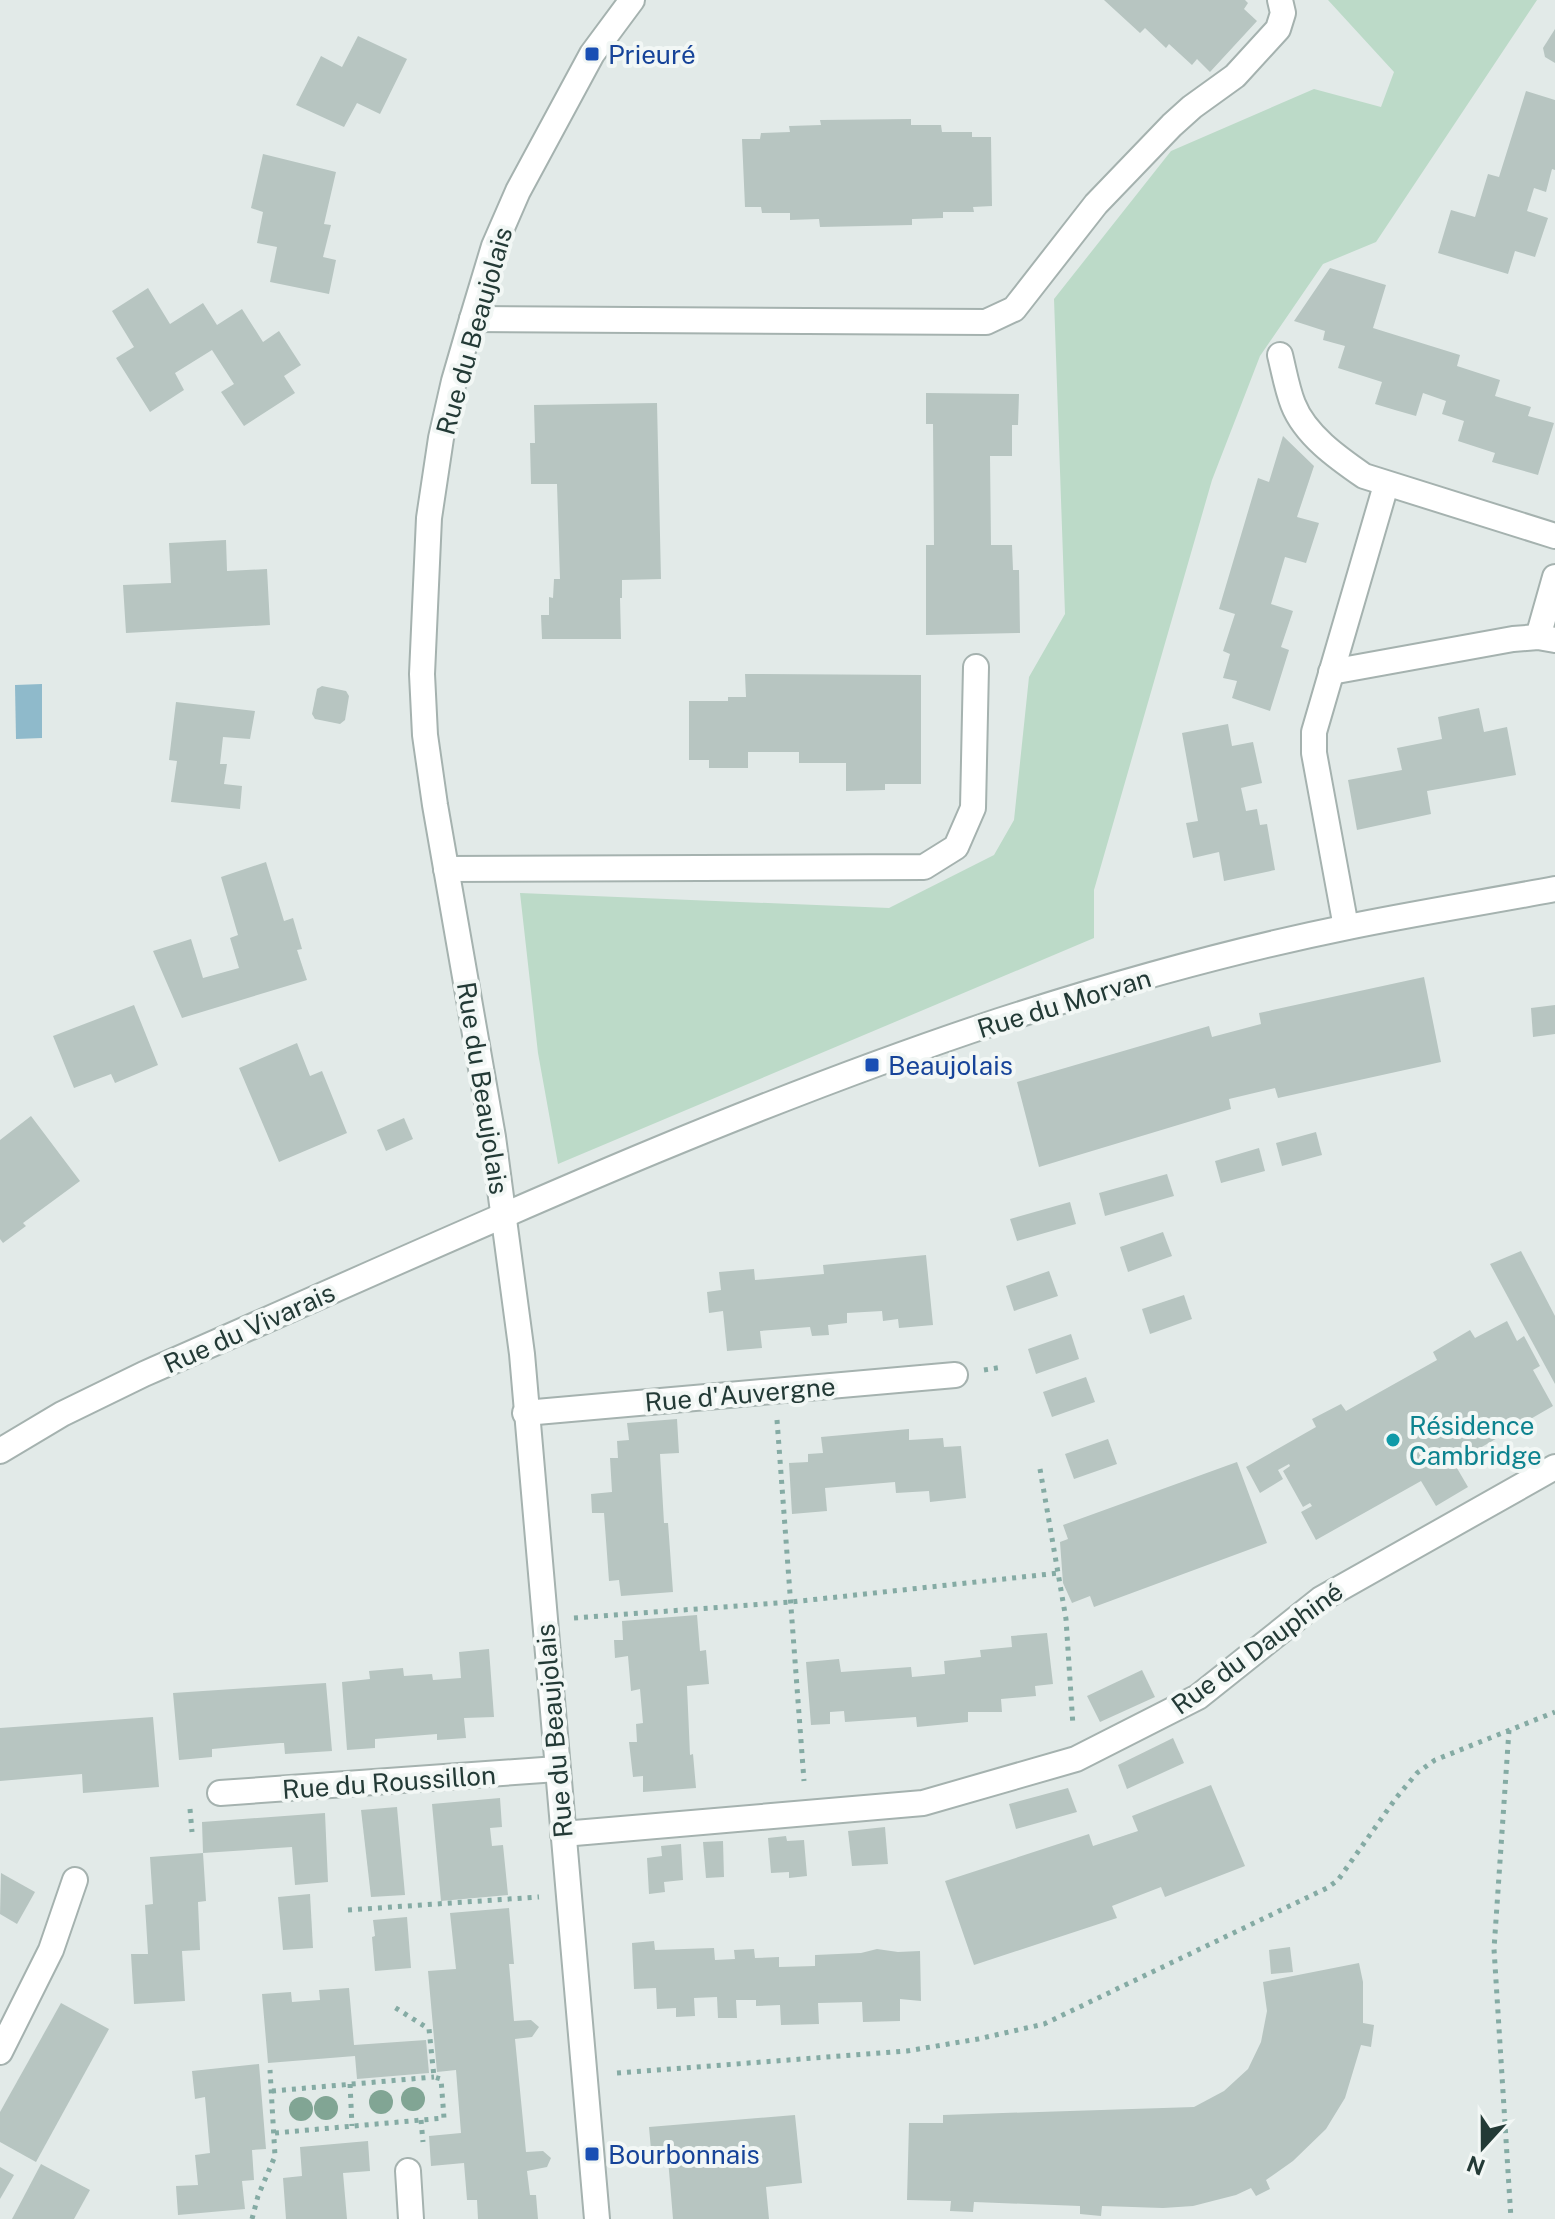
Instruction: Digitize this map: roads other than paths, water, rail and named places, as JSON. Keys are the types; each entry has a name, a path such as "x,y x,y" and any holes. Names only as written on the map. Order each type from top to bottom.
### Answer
{"street":[{"name":"Rue du Beaujolais","path":"597,2219 522,1354 493,1137 425,735 422,674 429,518 441,438 454,381 494,246 518,191 592,54 632,0"},
{"path":"472,319 986,322 1014,309 1096,204 1172,125 1235,76 1278,29 1283,13 1280,0"},
{"path":"1280,355 1293,405 1305,425 1341,460 1364,476 1555,536"},
{"path":"1346,927 1314,753 1314,732 1386,485"},
{"path":"1331,672 1513,639 1547,638 1555,577"},
{"path":"446,869 924,867 956,847 973,808 976,667"},
{"name":"Rue du Morvan","path":"504,1217 688,1137 915,1049 1132,980 1346,927 1555,889"},
{"name":"Rue du Vivarais","path":"0,1451 62,1414 144,1374 504,1217"},
{"name":"Rue d'Auvergne","path":"525,1413 955,1375"},
{"name":"Rue du Dauphiné","path":"563,1834 923,1803 1076,1759 1198,1697 1321,1599 1555,1467"},
{"name":"Rue du Roussillon","path":"220,1793 557,1769"},
{"path":"0,2052 51,1950 75,1880"},
{"path":"408,2171 411,2219"}],"water":[{"path":"42,684 42,738 16,739 15,685"}],"place":[{"name":"Prieuré","path":"592,54"},
{"name":"Beaujolais","path":"872,1065"},
{"name":"Résidence Cambridge","path":"1393,1440"},
{"name":"Bourbonnais","path":"592,2154"}]}
